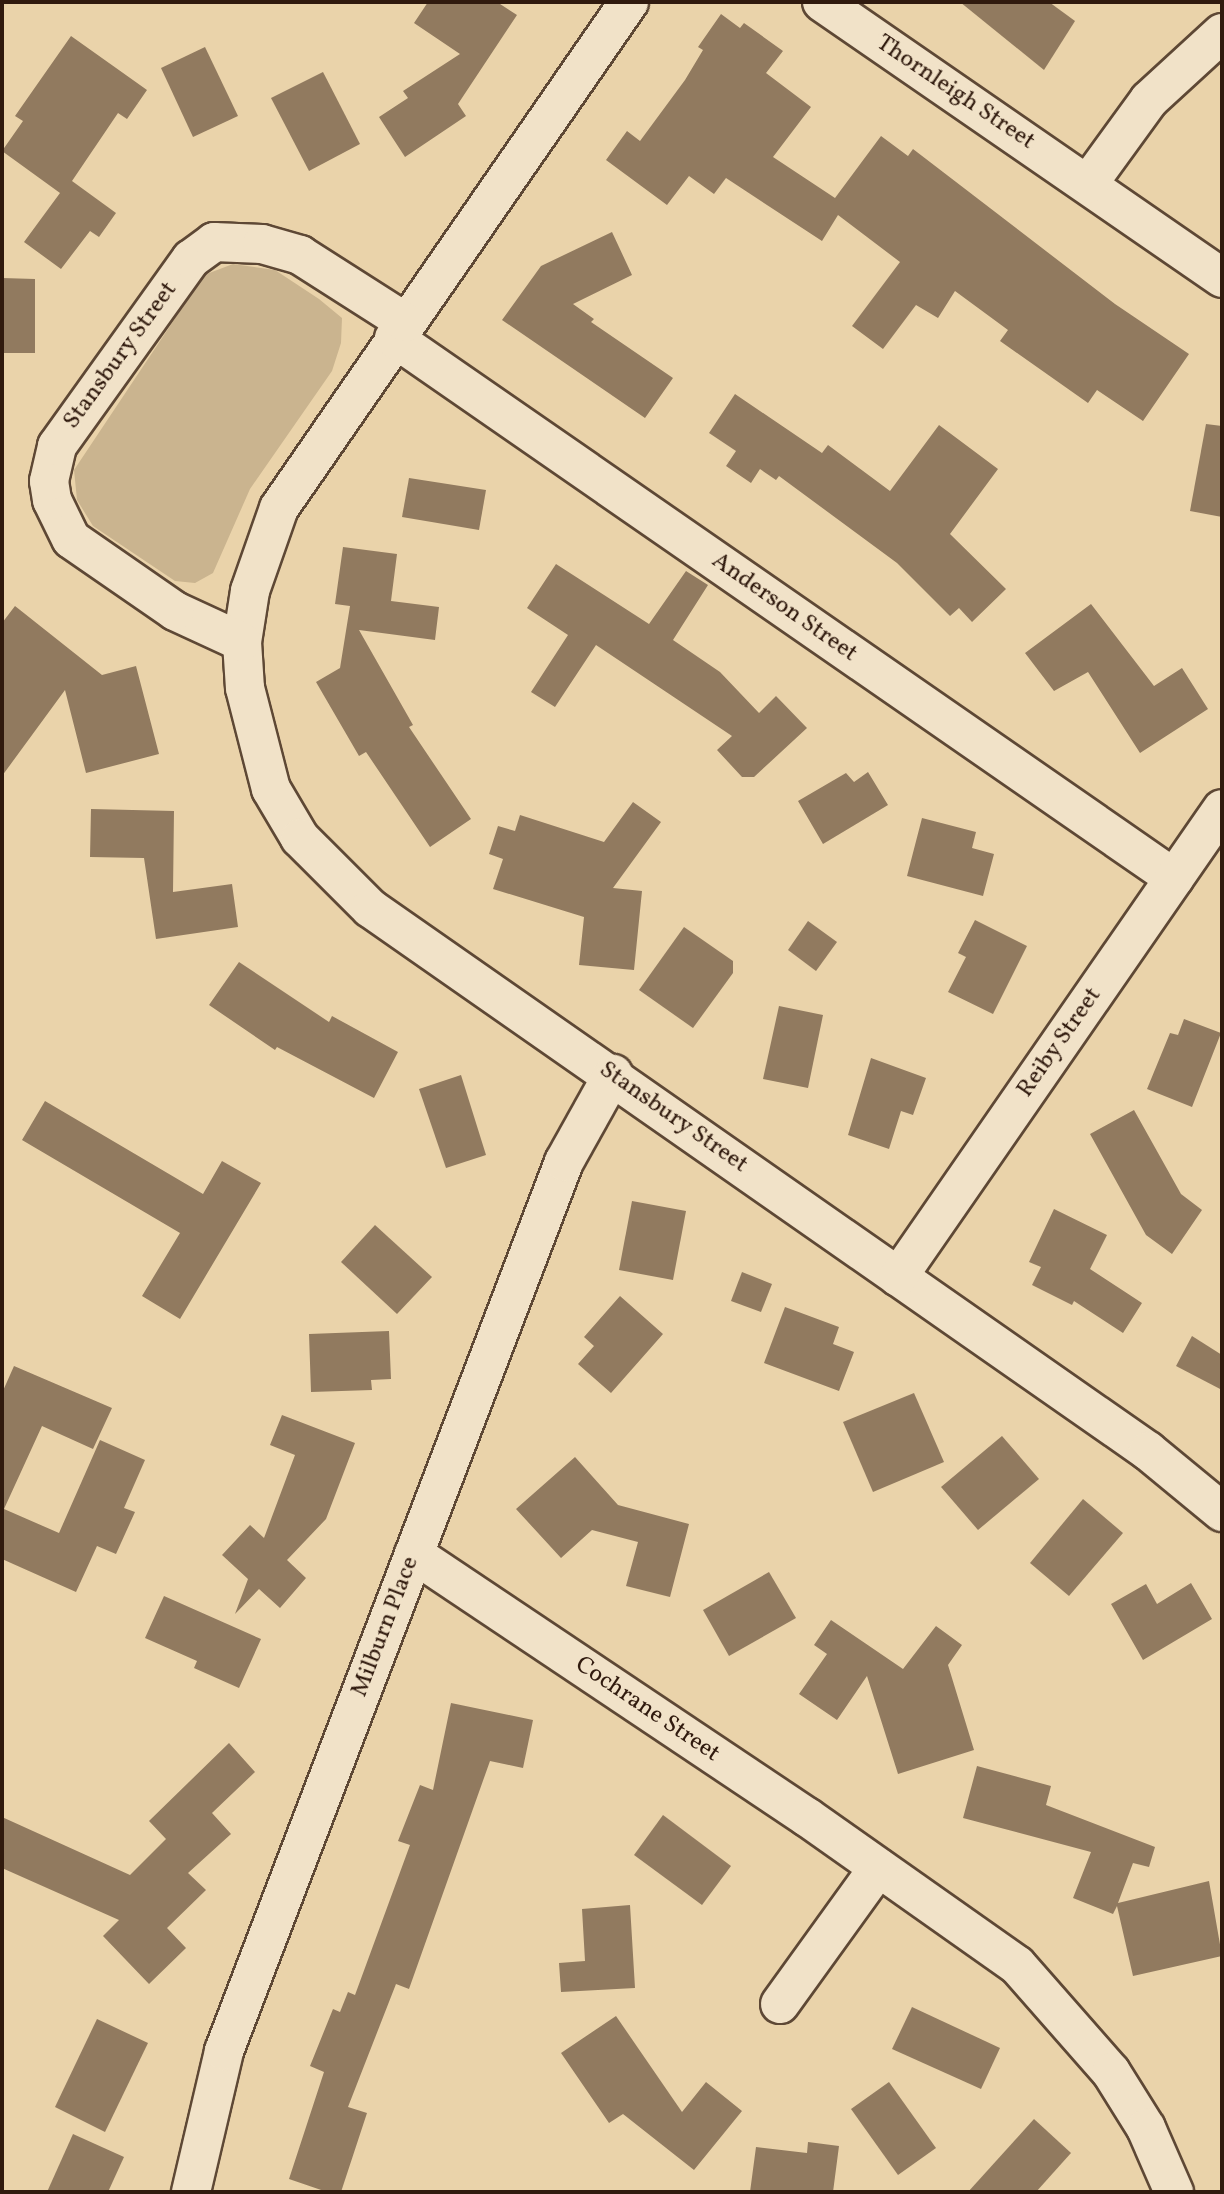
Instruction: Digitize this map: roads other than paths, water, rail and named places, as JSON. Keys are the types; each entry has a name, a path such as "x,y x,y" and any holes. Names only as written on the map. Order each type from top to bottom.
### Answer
{"street":[{"name":"Stansbury Street","path":"629,2 399,330 279,508 250,591 242,642 256,738 271,789 300,838 370,908 613,1074 1148,1451 1222,1512"},
{"name":"Thornleigh Street","path":"822,2 1222,278"},
{"path":"1088,184 1149,100 1222,33"},
{"name":"Stansbury Street","path":"242,642 175,611 71,539 52,500 49,481 57,446 191,259 214,242 253,242 300,255 399,330"},
{"name":"Anderson Street","path":"399,330 1174,878"},
{"name":"Reiby Street","path":"898,1277 1222,809"},
{"name":"Milburn Place","path":"191,2192 224,2051 564,1162 613,1074"},
{"name":"Cochrane Street","path":"414,1554 1017,1965 1067,2018 1146,2128 1174,2192"},
{"path":"780,2004 878,1868"}]}
